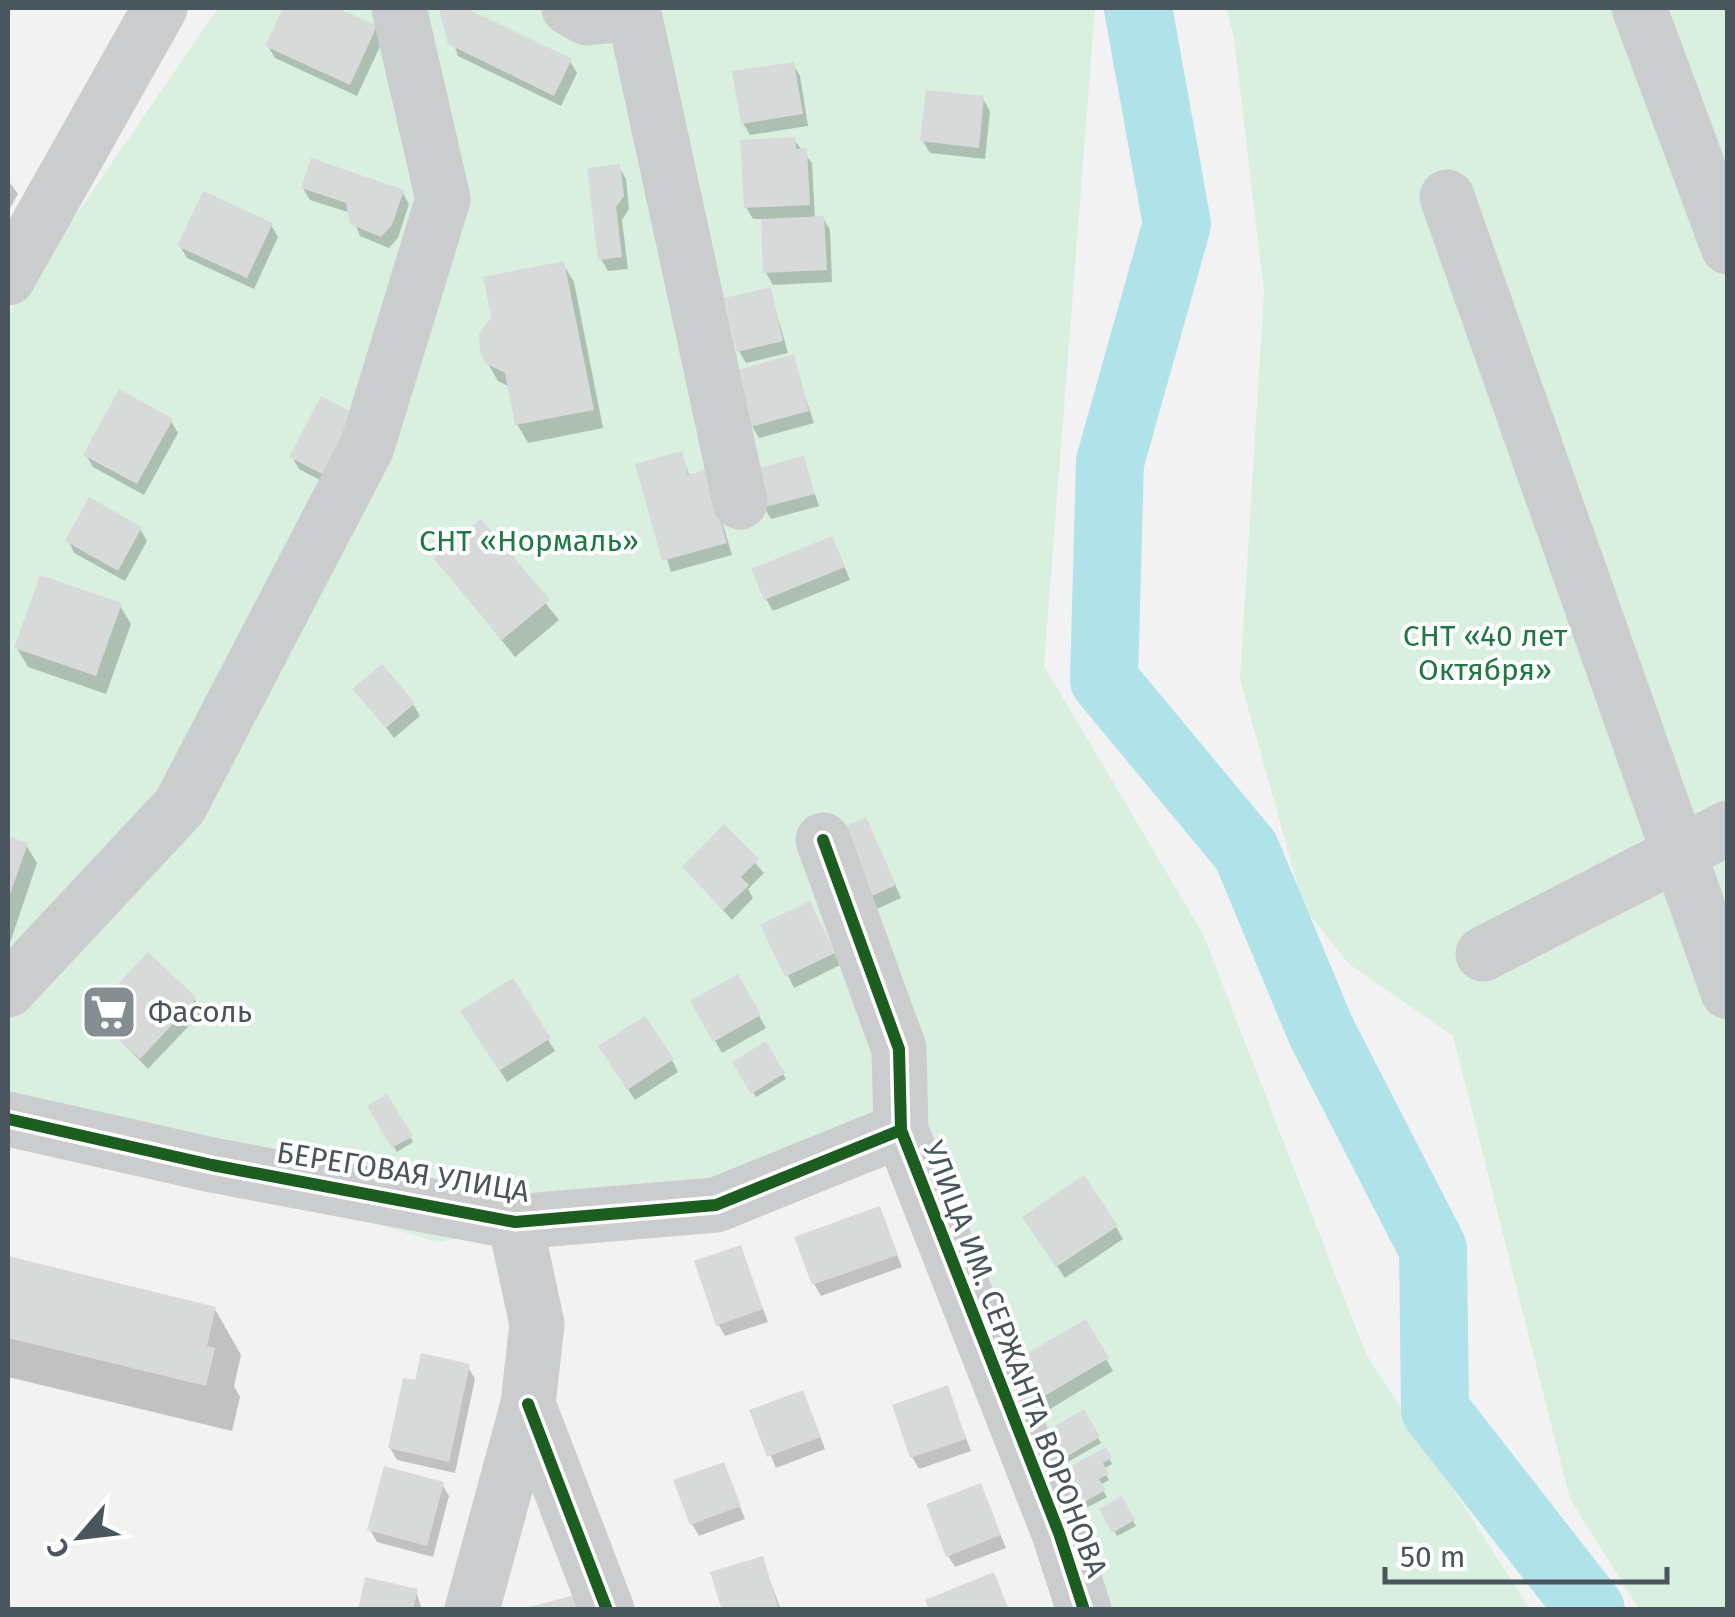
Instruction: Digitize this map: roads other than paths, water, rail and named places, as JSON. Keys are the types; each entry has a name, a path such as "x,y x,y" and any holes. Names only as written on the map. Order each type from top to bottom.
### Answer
{"street":[{"path":"8,278 160,8"},
{"path":"8,990 180,806 367,448 443,198 399,8"},
{"path":"569,8 587,18 639,10 740,502"},
{"path":"1640,8 1728,247"},
{"path":"1447,197 1728,992"},
{"path":"1483,954 1728,828"},
{"name":"УЛИЦА ИМ. СЕРЖАНТА ВОРОНОВА","path":"823,840 898,1049 901,1130 1058,1533 1084,1610"},
{"name":"БЕРЕГОВАЯ УЛИЦА","path":"8,1119 212,1165 515,1222 716,1204 901,1130"},
{"path":"472,1610 528,1404 537,1324 515,1222"},
{"path":"528,1404 608,1610"}],"waterway":[{"path":"1138,8 1177,224 1110,462 1104,680 1246,851 1321,1031 1433,1249 1435,1410 1591,1610"}],"place":[{"name":"Фасоль","path":"109,1012"}],"park label":[{"name":"СНТ «Нормаль»","path":"529,541"},
{"name":"СНТ «40 лет Октября»","path":"1485,653"}]}
